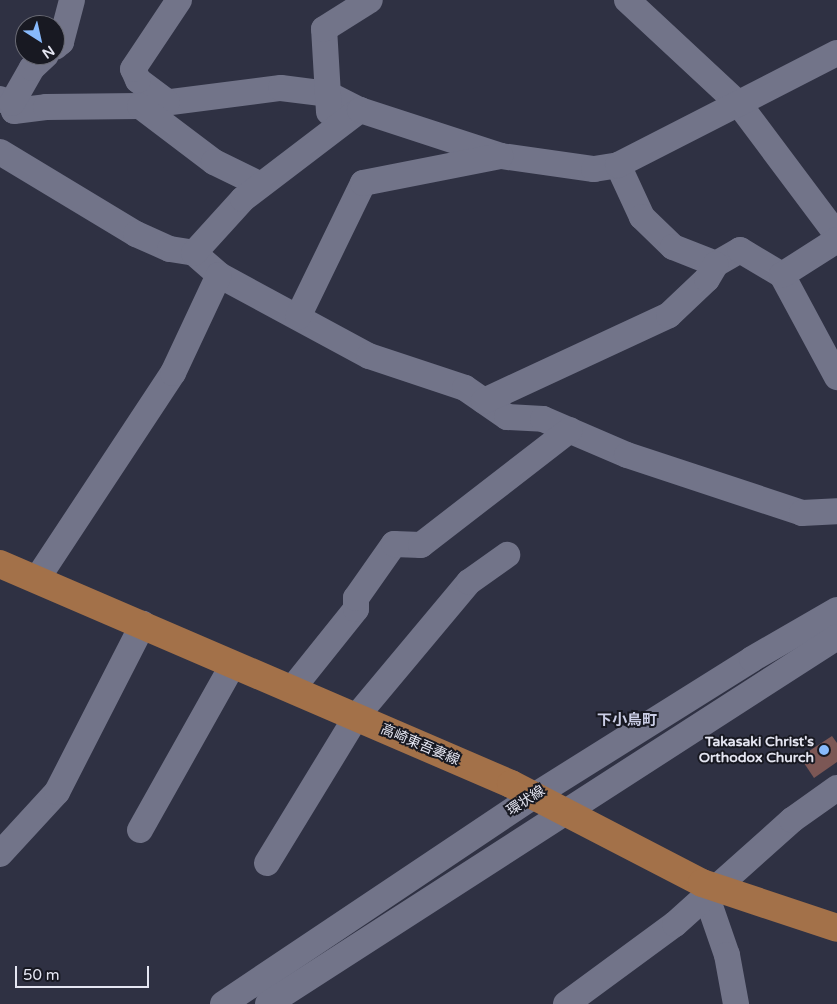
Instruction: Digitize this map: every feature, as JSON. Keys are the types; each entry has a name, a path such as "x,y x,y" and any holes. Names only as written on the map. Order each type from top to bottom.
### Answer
{"main road":[{"name":"高崎東吾妻線","path":"0,564 143,624 534,796 564,810 708,889 837,928"}],"street":[{"path":"65,27 72,0"},
{"path":"167,102 138,80 133,69 179,0"},
{"path":"330,132 324,29 370,0"},
{"path":"634,2 739,104 837,235"},
{"path":"35,65 6,101 14,111 46,107 140,106 281,88 328,94 360,110 501,156 594,169 618,165 837,52"},
{"path":"140,106 214,162 261,185"},
{"path":"194,253 261,185 360,110"},
{"path":"0,152 136,234 170,248 194,253 219,275 369,356 464,388 507,416 543,419 628,454 802,513 837,511"},
{"path":"298,317 363,183 501,156"},
{"path":"618,165 642,217 674,247 716,264"},
{"path":"782,275 837,240"},
{"path":"484,401 668,315 707,280 716,264 740,250 782,275 837,377"},
{"path":"37,579 173,373 219,275"},
{"path":"292,689 356,609 356,598 394,544 421,544 570,430"},
{"path":"267,863 356,717 469,582 507,555"},
{"name":"環状線","path":"222,1004 534,796 752,659 837,610"},
{"path":"0,854 57,792 143,624"},
{"name":"環状線","path":"268,1004 564,810 837,637"},
{"path":"140,830 233,664"},
{"path":"566,1004 675,924 708,889 792,820 837,788"},
{"path":"708,889 728,955 736,1004"}],"building":[{"name":"Takasaki Christ's Orthodox Church","path":"832,736 837,743 837,762 814,778 800,757"}],"place":[{"name":"Takasaki Christ's Orthodox Church","path":"824,750"}],"district":[{"name":"下小鳥町","path":"627,721"}]}
